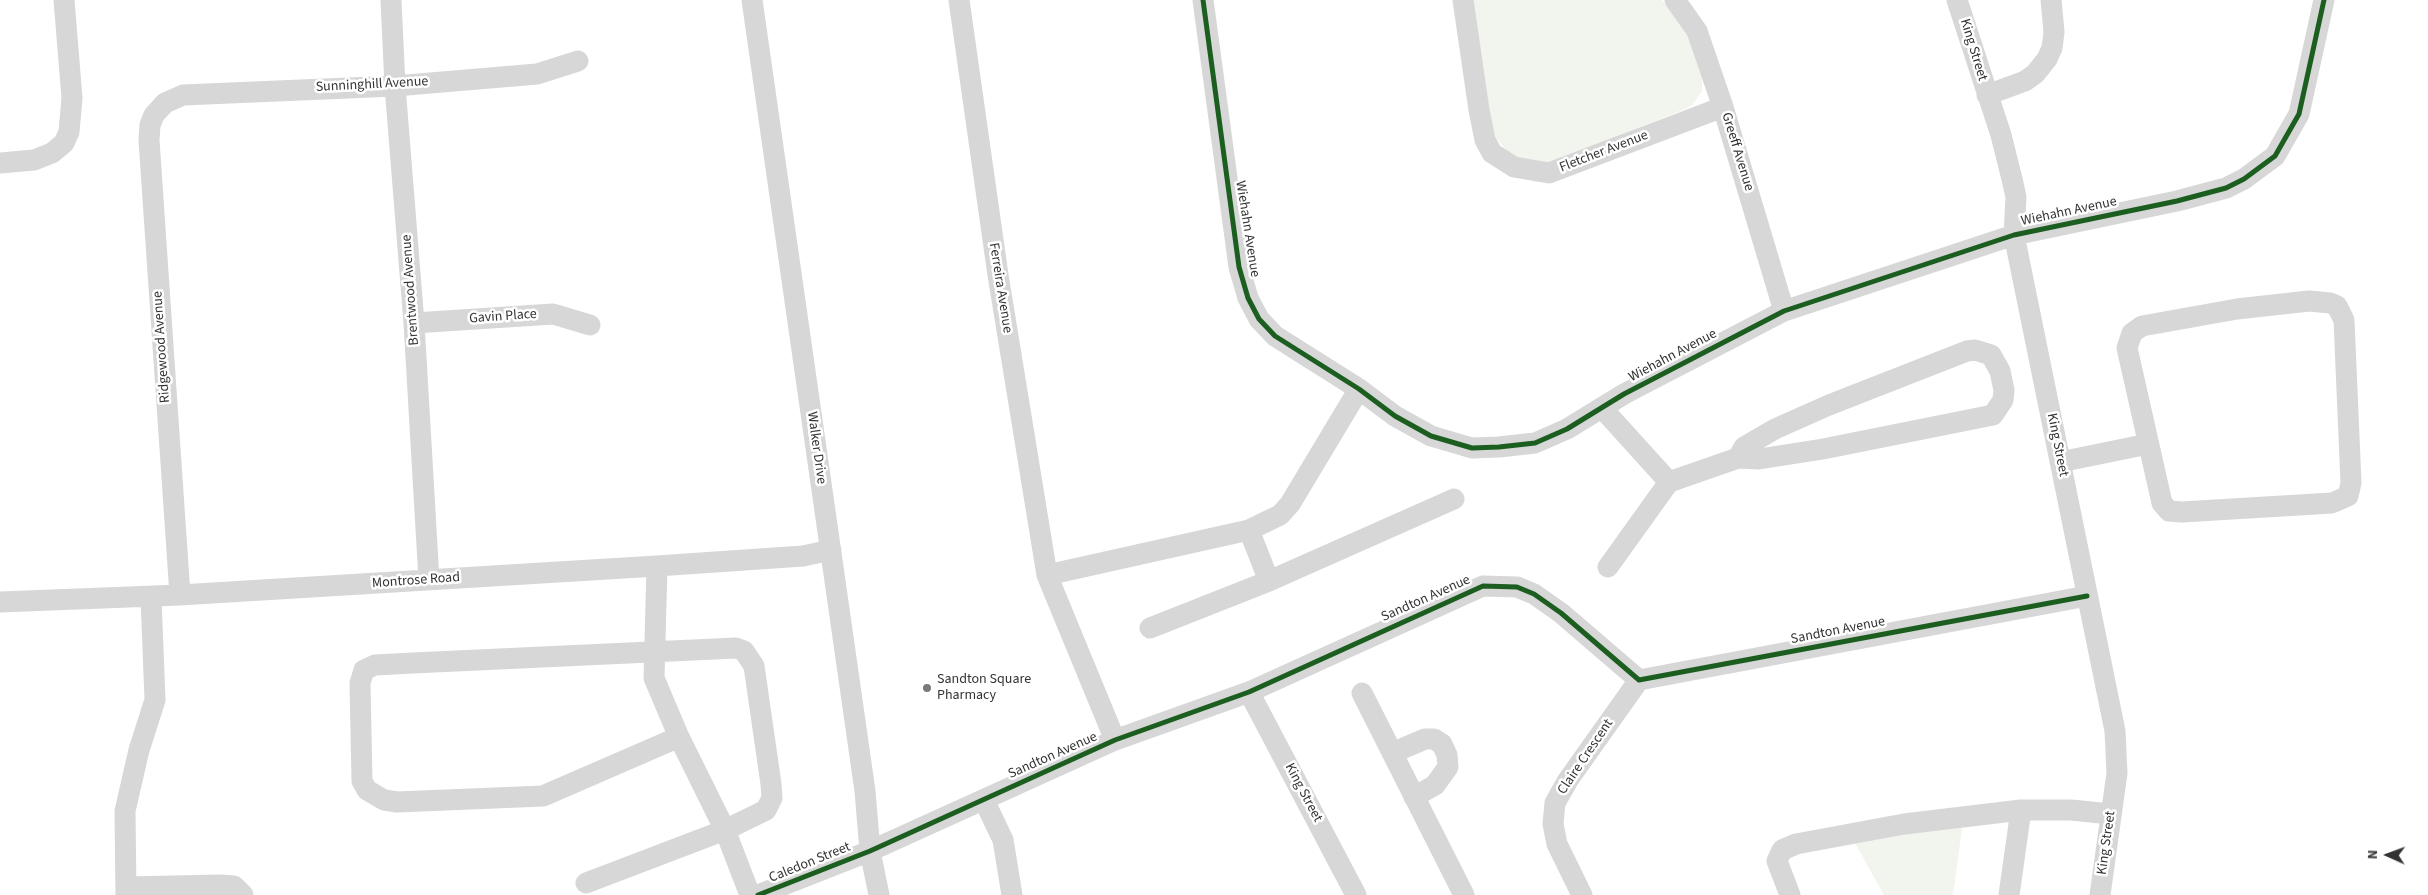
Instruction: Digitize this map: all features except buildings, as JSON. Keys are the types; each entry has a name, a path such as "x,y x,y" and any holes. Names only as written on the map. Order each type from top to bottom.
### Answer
{"street":[{"path":"0,163 34,160 52,153 64,143 69,132 72,98 64,0"},
{"name":"Brentwood Avenue","path":"391,0 395,86 414,323 429,580"},
{"name":"Walker Drive","path":"752,0 864,782 870,851 879,895"},
{"name":"Ferreira Avenue","path":"959,0 998,275 1047,575 1115,740"},
{"name":"Wiehahn Avenue","path":"1203,0 1239,267 1248,298 1259,319 1275,336 1359,389 1395,416 1431,436 1472,448 1499,448 1535,443 1567,429 1602,408 1784,311 2014,236 2176,201 2226,188 2244,179 2275,156 2299,114 2324,0"},
{"name":"Fletcher Avenue","path":"1463,0 1485,140 1492,153 1514,167 1549,173 1723,107"},
{"name":"Greeff Avenue","path":"1675,0 1697,31 1723,107 1784,311"},
{"name":"King Street","path":"1958,0 2001,135 2016,197 2014,236 2116,731 2117,773 2100,895"},
{"path":"1987,95 2025,81 2035,74 2047,59 2052,48 2054,32 2051,0"},
{"name":"Sunninghill Avenue","path":"165,103 183,95 395,86 536,74 578,61"},
{"name":"Ridgewood Avenue","path":"165,103 152,120 150,140 157,277 180,596"},
{"path":"2309,301 2330,303 2341,311 2344,320 2350,464 2348,496 2332,503 2182,512 2169,511 2162,503 2148,444 2127,348 2129,338 2136,329 2237,309 2309,301"},
{"name":"Gavin Place","path":"414,323 553,314 590,325"},
{"path":"1608,567 1669,482 1738,458 1759,459 1823,450 1993,415 2004,400 2000,370 1991,355 1975,350 1967,351 1829,405 1776,429 1744,447 1738,458"},
{"path":"1047,575 1249,530 1280,515 1290,504 1359,389"},
{"path":"1602,408 1669,482"},
{"path":"2060,462 2148,444"},
{"path":"1150,628 1269,581 1454,499"},
{"path":"1249,530 1269,581"},
{"name":"Montrose Road","path":"0,602 180,596 802,556 831,550"},
{"path":"657,566 654,678 679,737 725,830 750,895"},
{"name":"Sandton Avenue","path":"870,851 1115,740 1249,692 1483,586 1517,587 1534,594 1561,613 1639,680 2087,596"},
{"path":"151,597 155,700 129,787 125,811 126,891 220,885 234,886 243,895"},
{"path":"586,883 725,830 766,810 772,798 752,661 744,651 736,648 375,665 361,675 362,781 367,790 376,797 397,802 543,796 679,737"},
{"name":"Claire Crescent","path":"1582,895 1557,844 1553,824 1555,803 1568,780 1639,680"},
{"name":"King Street","path":"1249,692 1356,895"},
{"path":"1362,693 1464,895"},
{"path":"1392,753 1425,739 1434,739 1442,744 1447,755 1448,767 1434,785 1414,797"},
{"path":"984,800 1002,840 1012,895"},
{"path":"1790,895 1777,861 1782,850 1790,846 1904,824 2021,810 2071,810 2111,814"},
{"path":"2009,895 2021,810"},
{"name":"Caledon Street","path":"758,895 870,851"}],"shaded area":[{"path":"1473,0 1662,0 1687,31 1702,76 1702,91 1692,105 1685,109 1548,164 1519,160 1507,151 1496,138 1491,123"},
{"path":"1963,821 1953,895 1884,895 1855,843"}],"cycle path":[{"path":"1203,0 1239,267 1248,298 1259,319 1275,336 1359,389 1395,416 1431,436 1472,448 1535,443 1567,429 1624,394 1784,311 2014,235 2177,201 2226,188 2244,179 2275,156 2299,114 2324,0"},
{"path":"758,895 870,851 1115,740 1249,692 1483,586 1517,587 1534,594 1561,613 1639,680 2087,596"}],"place":[{"name":"Sandton Square Pharmacy","path":"927,688"}]}
